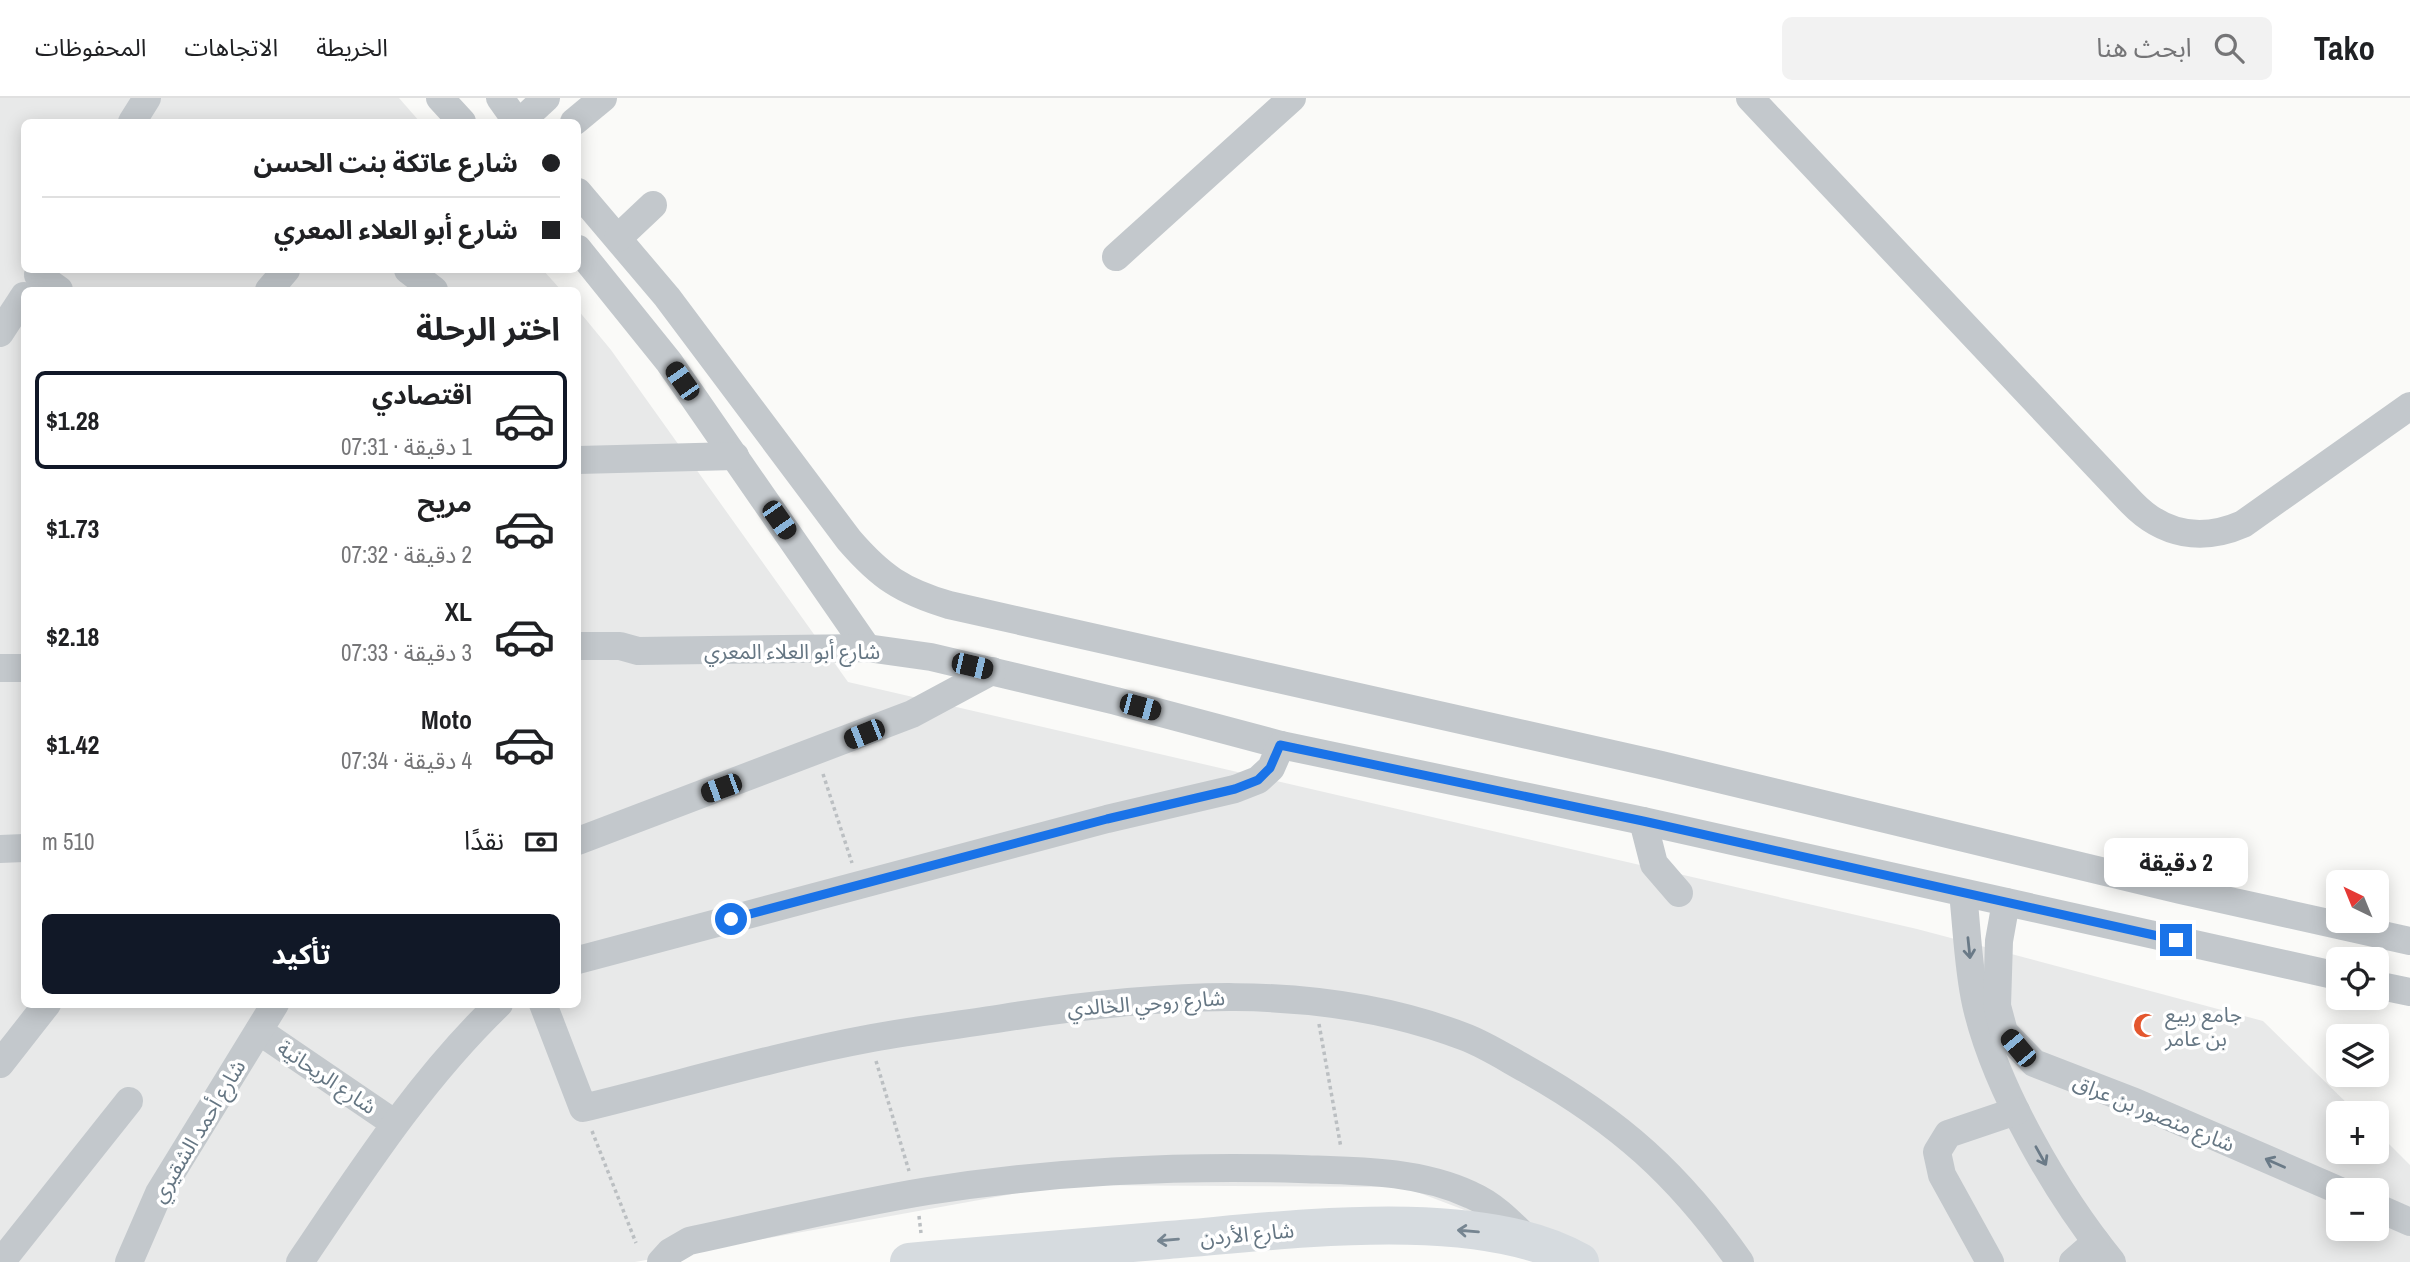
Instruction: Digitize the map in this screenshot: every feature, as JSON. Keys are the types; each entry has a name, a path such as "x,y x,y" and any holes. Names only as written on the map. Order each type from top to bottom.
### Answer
{"highway":[{"name":"شارع الأردن","path":"917,1261 992,1258 1327,1227 1414,1226 1493,1233 1528,1240 1554,1247 1580,1262"}],"street":[{"path":"134,119 147,98"},
{"path":"440,98 459,119"},
{"path":"500,98 517,119"},
{"path":"522,119 546,98"},
{"path":"578,119 603,98"},
{"path":"1115,257 1292,98"},
{"path":"1750,98 2132,503 2149,518 2169,529 2183,533 2214,534 2243,524 2410,406"},
{"path":"581,195 667,297 849,540 878,571 909,592 949,605 1647,762 2180,890 2410,941"},
{"path":"618,238 653,205"},
{"path":"581,253 669,362 867,648"},
{"path":"272,287 283,273"},
{"path":"412,273 430,287"},
{"path":"0,333 21,306"},
{"path":"581,460 735,456"},
{"name":"شارع أبو العلاء المعري","path":"581,646 620,646 638,651"},
{"name":"شارع أبو العلاء المعري","path":"581,660 638,651 867,648 931,657 1280,745 1643,821 2326,973"},
{"path":"0,668 21,668"},
{"path":"581,840 817,753 912,714 992,671"},
{"path":"581,959 1107,819 1235,789 1258,780 1270,768 1280,745"},
{"path":"1643,821 1654,864 1679,893"},
{"path":"1963,892 1988,1009 2016,1111 2052,1176 2104,1252 2073,1262"},
{"path":"1988,1009 2006,902"},
{"path":"2389,988 2410,992"},
{"name":"شارع روحي الخالدي","path":"583,1108 870,1039 1110,1002 1263,996 1315,1002 1403,1019 1467,1037 1557,1087 1638,1143 1672,1177 1740,1262"},
{"path":"0,1064 44,1008"},
{"name":"شارع أحمد الشقيري","path":"128,1262 159,1193 273,1008"},
{"path":"300,1262 394,1122 447,1058 495,1008"},
{"path":"545,1008 583,1108"},
{"name":"شارع منصور بن عراق","path":"1988,1009 2004,1032 2034,1063 2135,1102 2326,1185"},
{"name":"شارع الريحانية","path":"259,1031 394,1122"},
{"path":"1,1262 129,1101"},
{"path":"1990,1262 1942,1175 1937,1152 1948,1134 2016,1111"},
{"path":"661,1262 670,1252 689,1241 915,1194 1065,1176 1252,1167 1345,1170 1409,1177 1470,1195 1499,1210 1528,1240"},
{"path":"2389,1213 2410,1222"}],"path":[{"path":"817,753 859,885"},
{"path":"1315,1002 1345,1170"},
{"path":"870,1039 915,1194 917,1261"},
{"path":"583,1108 636,1243"}],"shaded area":[{"path":"0,98 399,98 417,119 21,119 21,273 546,273 558,287 21,287 21,1008 581,1008 581,314 611,350 848,682 1917,929 2263,1021 2326,1083 2326,1087 2330,1087 2345,1101 2326,1101 2326,1164 2389,1164 2389,1144 2410,1165 2410,1262 1555,1262 1509,1227 1404,1187 1063,1185 635,1262 0,1262"}],"place":[{"name":"جامع ربيع بن عامر","path":"2145,1026"}],"route":[{"path":"731,919 1107,819 1235,789 1258,780 1270,768 1280,745 1643,821 2176,940"}]}
